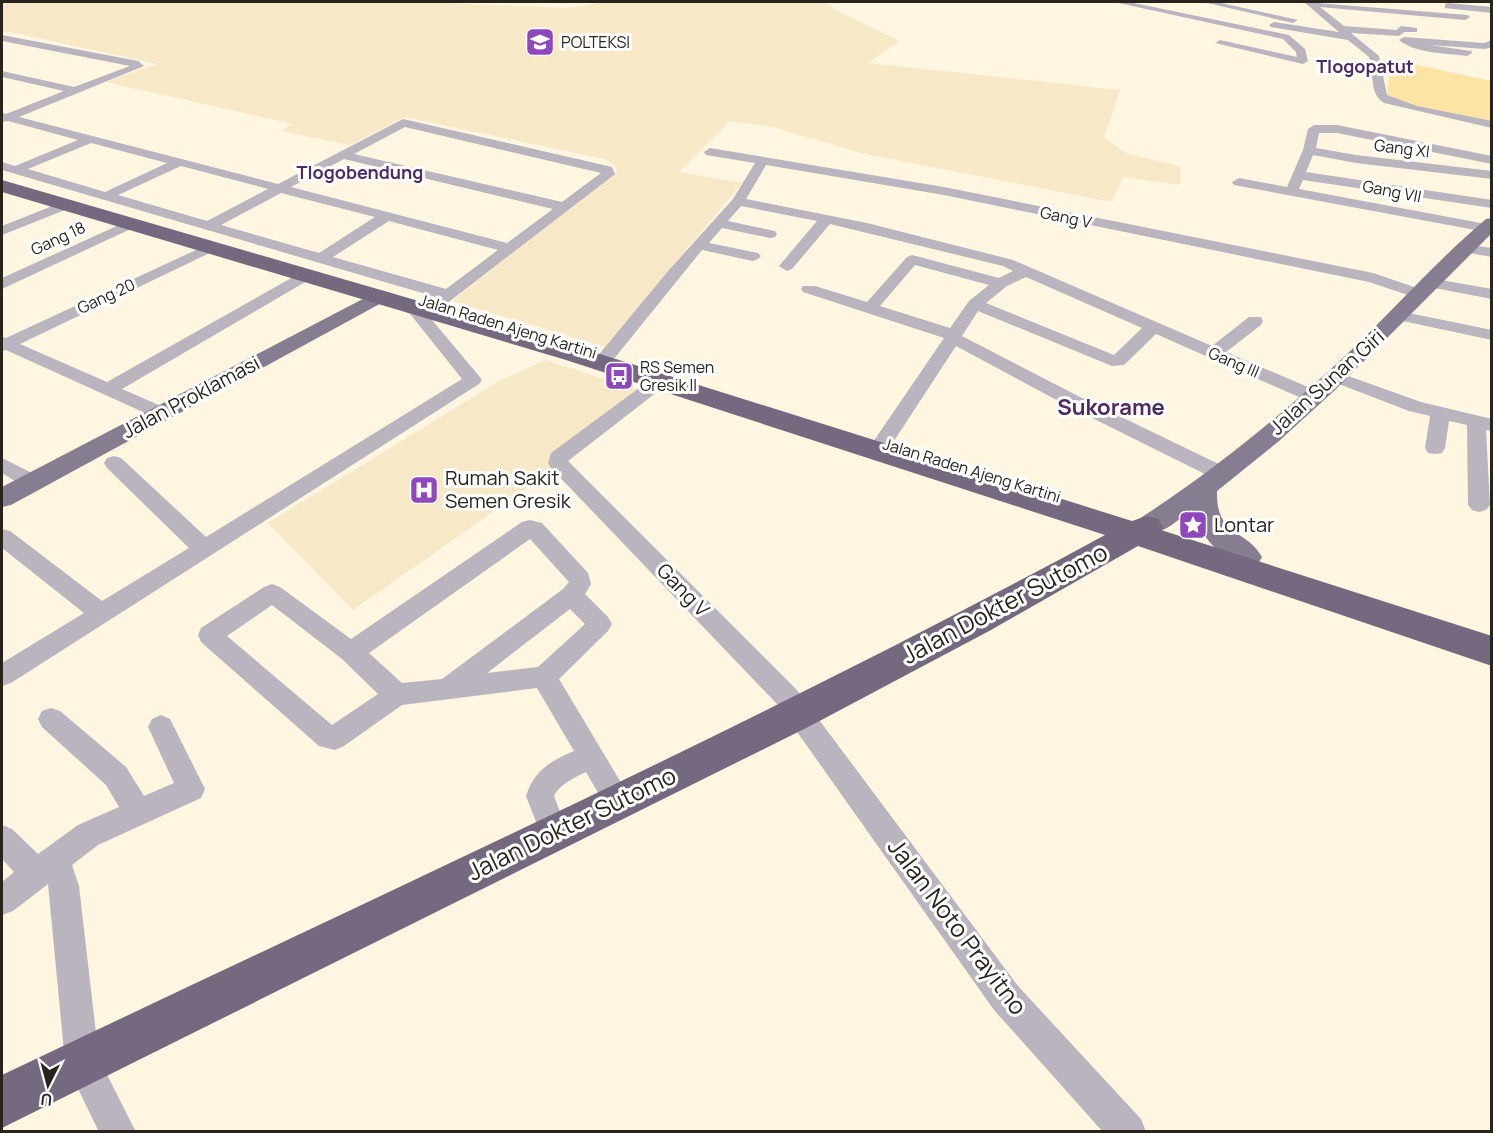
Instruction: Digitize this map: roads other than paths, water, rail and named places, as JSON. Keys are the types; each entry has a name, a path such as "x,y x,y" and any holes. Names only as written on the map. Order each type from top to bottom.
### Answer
{"highway":[{"name":"Jalan Raden Ajeng Kartini","path":"5,175 65,205 130,224 211,236 314,266 380,296 431,302 660,381 722,396 883,442 1143,530"},
{"name":"Jalan Raden Ajeng Kartini","path":"5,175 607,356 722,396 1143,530"},
{"path":"1143,530 1248,557 1491,637"},
{"path":"1143,530 1491,651"},
{"name":"Jalan Dokter Sutomo","path":"2,1102 800,713 979,620 1143,530"}],"main road":[{"name":"Jalan Sunan Giri","path":"1143,530 1213,481 1337,377 1463,248 1489,225"},
{"name":"Jalan Proklamasi","path":"2,498 380,296"},
{"path":"1213,481 1205,513 1212,528 1225,541 1248,557"}],"street":[{"path":"1118,2 1301,51"},
{"path":"1166,2 1299,30 1350,37"},
{"path":"1207,2 1309,24 1286,37"},
{"path":"1252,2 1293,12 1336,2"},
{"path":"1386,2 1401,4"},
{"path":"1434,16 1432,4 1491,10"},
{"path":"1169,17 1186,6"},
{"path":"1312,6 1465,17"},
{"path":"1312,6 1374,56 1378,64 1381,94 1386,100 1408,108 1491,125"},
{"path":"1169,17 1286,37 1301,51 1303,62 1220,44"},
{"path":"1339,29 1389,33 1400,33 1402,29 1427,30"},
{"path":"1389,33 1395,39 1404,40 1485,46 1491,43"},
{"path":"1461,43 1473,33"},
{"path":"2,38 139,66 3,117"},
{"path":"1404,40 1412,45 1468,56 1461,43"},
{"path":"2,74 76,91"},
{"path":"3,117 509,248"},
{"name":"Gang 20","path":"3,344 211,236 279,188 405,123 607,170 608,174 564,207"},
{"path":"1292,190 1309,150 1314,129 1337,129 1491,155"},
{"path":"1337,129 1491,160"},
{"path":"5,175 90,139"},
{"name":"Gang XI","path":"1309,150 1356,159 1491,175"},
{"name":"Gang V","path":"710,152 944,191 1425,288 1491,294"},
{"path":"342,155 564,207"},
{"path":"607,356 738,201 763,160"},
{"path":"104,197 180,162"},
{"path":"5,175 104,197 211,236"},
{"path":"1299,175 1491,204"},
{"name":"Gang VII","path":"1239,182 1489,225"},
{"name":"Gang III","path":"738,201 827,219 1008,263 1315,396"},
{"path":"2,231 65,205"},
{"path":"431,302 564,207"},
{"path":"108,389 314,266 387,216"},
{"path":"787,266 827,219"},
{"path":"719,223 770,234"},
{"name":"Gang 18","path":"2,284 130,224"},
{"path":"699,246 753,256"},
{"path":"1463,248 1491,253"},
{"path":"870,308 912,260 1001,283"},
{"path":"2,676 472,380 431,302 314,266"},
{"path":"883,442 975,304 1001,283 1025,271"},
{"path":"809,289 953,336 1213,481"},
{"path":"975,304 1114,362 1153,327"},
{"path":"1399,316 1491,335"},
{"path":"1213,353 1255,321"},
{"path":"3,344 161,413"},
{"path":"1337,377 1372,392 1440,414 1484,424 1479,505"},
{"name":"Gang V","path":"660,381 558,458 558,463 800,713"},
{"path":"1435,448 1440,414"},
{"path":"114,463 204,549"},
{"path":"2,465 33,482"},
{"path":"351,652 530,528 534,529 580,579 580,584 571,595 448,688"},
{"path":"2,537 101,614"},
{"path":"397,695 351,652 272,593 210,635 328,738 335,738 397,695 544,677 600,626 598,620 571,595"},
{"path":"544,677 618,801"},
{"name":"Jalan Noto Prayitno","path":"800,713 1006,998 1128,1131"},
{"path":"51,719 117,776 138,812"},
{"path":"2,900 88,835 191,789 161,727"},
{"path":"554,832 540,796 541,790 553,776 592,756"},
{"path":"2,839 46,866 64,886 82,1062 118,1131"}],"place":[{"name":"POLTEKSI","path":"540,42"},
{"name":"RS Semen Gresik II","path":"619,376"},
{"name":"Rumah Sakit Semen Gresik","path":"424,490"},
{"name":"Lontar","path":"1193,525"}],"district":[{"name":"Tlogopatut","path":"1365,67"},
{"name":"Tlogobendung","path":"360,173"},
{"name":"Sukorame","path":"1111,407"}]}
